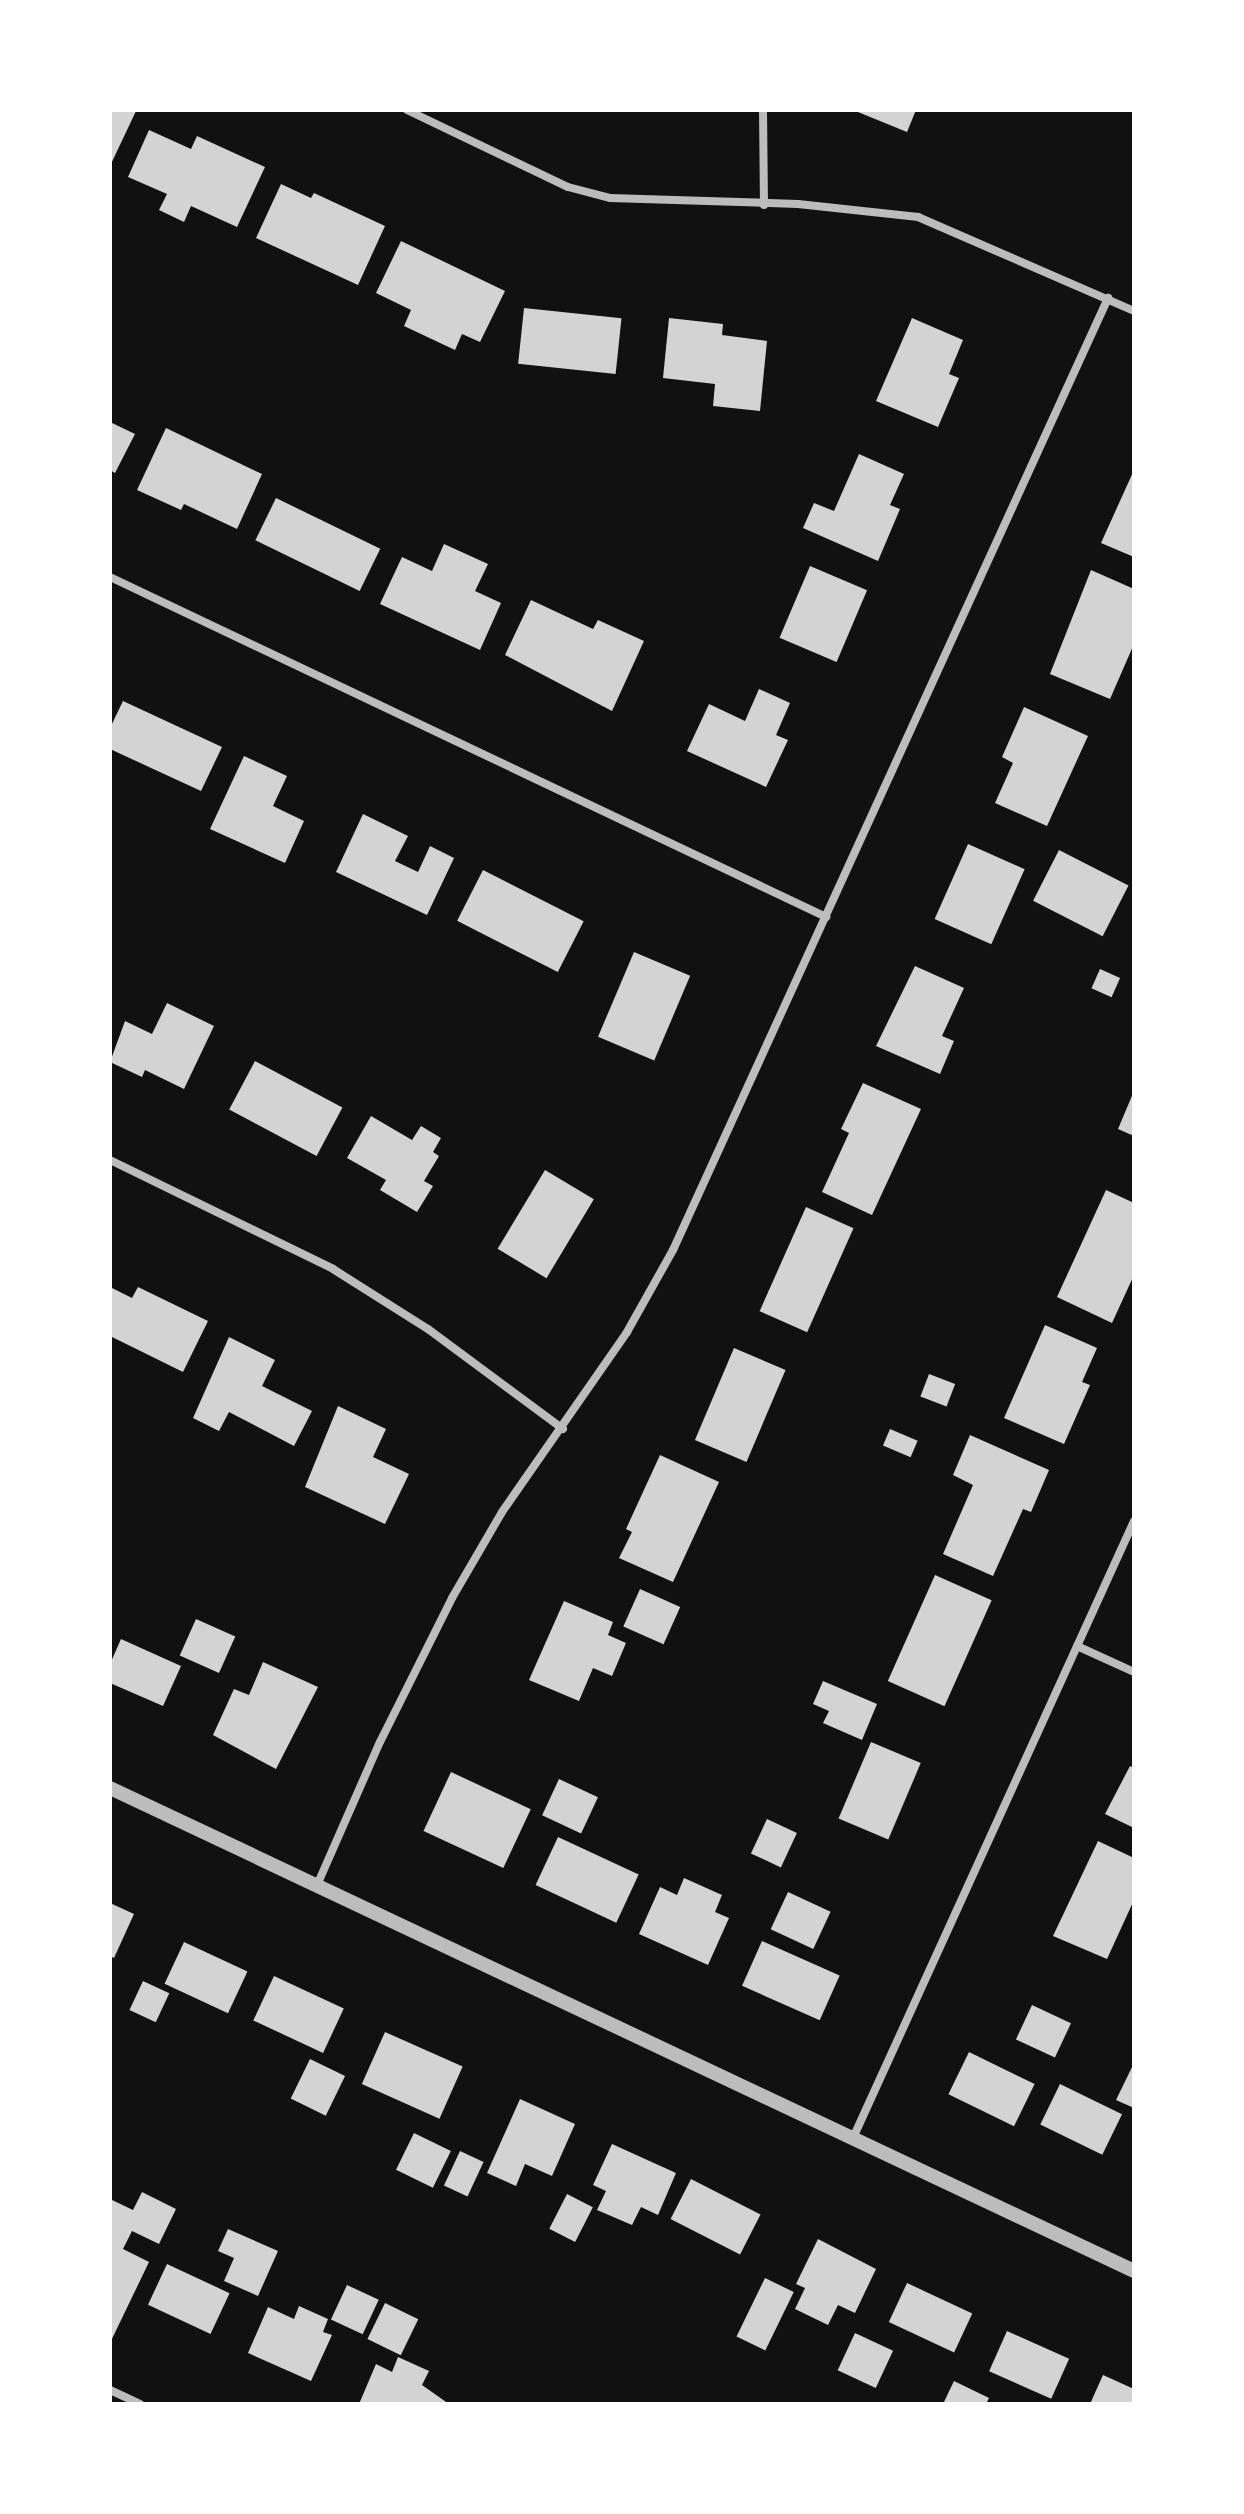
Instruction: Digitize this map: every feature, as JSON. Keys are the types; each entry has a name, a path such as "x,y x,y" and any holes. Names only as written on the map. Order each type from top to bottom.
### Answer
{"street":[{"path":"407,110 582,190 641,202 882,210 918,217 1134,311"},
{"path":"763,110 764,205"},
{"path":"318,1883 380,1742 452,1598 502,1512 563,1429 673,1250 1108,298"},
{"path":"110,577 826,917"},
{"path":"110,1160 333,1269 428,1329 563,1429"},
{"path":"853,2138 1134,1521"},
{"path":"1077,1646 1134,1672"},
{"path":"110,1788 318,1883 1134,2271"},
{"path":"110,2390 140,2404"}],"building":[{"path":"110,110 136,111 110,166"},
{"path":"853,110 916,110 907,132"},
{"path":"149,130 191,149 197,136 265,167 237,227 191,206 184,222 159,210 167,194 128,177"},
{"path":"281,184 311,198 314,193 385,226 358,285 256,238"},
{"path":"401,241 505,291 480,342 462,334 455,350 404,326 411,310 376,293"},
{"path":"524,308 621,318 616,374 518,364"},
{"path":"669,318 723,324 722,335 767,341 760,411 713,406 715,384 663,378"},
{"path":"912,318 963,340 949,374 959,378 938,427 876,401"},
{"path":"110,422 135,434 115,473 110,470"},
{"path":"166,428 262,474 237,529 184,504 181,510 137,490"},
{"path":"859,454 904,474 890,505 900,509 878,561 803,528 814,503 834,511"},
{"path":"1134,470 1134,557 1101,543"},
{"path":"276,498 380,549 360,591 255,540"},
{"path":"444,544 488,564 475,591 501,603 480,650 380,604 402,557 432,571"},
{"path":"810,566 867,590 837,662 780,638"},
{"path":"1091,570 1134,589 1134,644 1110,699 1050,674"},
{"path":"531,600 593,629 598,620 644,641 612,711 505,655"},
{"path":"759,689 790,703 776,735 788,740 766,787 687,751 709,704 745,721"},
{"path":"123,701 222,747 201,791 110,749 110,728"},
{"path":"1024,707 1088,736 1047,826 995,803 1013,763 1002,757"},
{"path":"244,756 287,776 273,806 304,821 285,863 210,829"},
{"path":"363,814 408,836 395,861 418,872 430,846 454,858 427,915 336,872"},
{"path":"968,844 1025,869 991,944 935,919"},
{"path":"1059,850 1128,885 1103,936 1033,901"},
{"path":"483,870 584,921 558,972 457,921"},
{"path":"634,952 690,976 654,1061 598,1037"},
{"path":"915,966 964,988 942,1036 954,1041 940,1074 876,1046"},
{"path":"1100,969 1120,978 1112,997 1091,988"},
{"path":"167,1003 214,1026 184,1089 145,1070 142,1077 110,1062 125,1021 152,1034"},
{"path":"255,1061 342,1107 317,1156 229,1110"},
{"path":"863,1083 921,1109 872,1215 822,1192 849,1133 841,1129"},
{"path":"1134,1091 1134,1136 1118,1129"},
{"path":"371,1116 412,1140 421,1126 441,1138 433,1152 439,1156 424,1181 433,1186 417,1212 380,1190 386,1180 347,1158"},
{"path":"545,1170 594,1199 546,1278 498,1249"},
{"path":"1106,1190 1134,1203 1134,1275 1112,1323 1057,1297"},
{"path":"806,1207 854,1228 807,1332 760,1311"},
{"path":"110,1287 132,1298 138,1287 208,1321 183,1372 110,1336"},
{"path":"1045,1325 1097,1348 1082,1382 1090,1385 1064,1444 1004,1418"},
{"path":"229,1337 275,1360 262,1386 312,1411 294,1446 229,1412 219,1431 193,1418"},
{"path":"734,1348 786,1370 746,1462 695,1440"},
{"path":"929,1374 955,1384 947,1406 920,1396"},
{"path":"338,1406 386,1429 373,1457 409,1474 385,1524 305,1487"},
{"path":"890,1429 918,1441 911,1457 883,1446"},
{"path":"970,1435 1049,1470 1031,1512 1023,1509 993,1576 943,1554 973,1485 953,1475"},
{"path":"660,1455 719,1482 673,1582 619,1558 632,1532 626,1529"},
{"path":"935,1575 992,1600 944,1706 888,1681"},
{"path":"640,1589 680,1607 664,1644 623,1626"},
{"path":"564,1601 613,1622 608,1635 626,1643 612,1676 593,1668 579,1701 529,1680"},
{"path":"196,1619 235,1636 219,1673 180,1656"},
{"path":"121,1639 181,1666 163,1706 110,1683 110,1664"},
{"path":"263,1662 318,1687 276,1769 213,1735 234,1689 249,1695"},
{"path":"823,1681 877,1704 862,1740 823,1723 829,1711 813,1704"},
{"path":"871,1742 921,1763 888,1840 839,1818"},
{"path":"1130,1766 1134,1768 1134,1828 1105,1814"},
{"path":"451,1772 531,1809 503,1868 424,1831"},
{"path":"559,1779 598,1797 581,1833 542,1815"},
{"path":"767,1819 797,1833 781,1867 751,1853"},
{"path":"558,1837 639,1875 616,1923 536,1885"},
{"path":"1098,1841 1134,1858 1134,1900 1107,1959 1053,1936"},
{"path":"684,1878 722,1895 715,1912 729,1918 708,1965 639,1934 660,1887 677,1895"},
{"path":"788,1892 831,1912 813,1949 771,1929"},
{"path":"110,1903 134,1914 114,1958 110,1956"},
{"path":"762,1941 840,1976 820,2020 742,1986"},
{"path":"184,1942 247,1972 228,2013 165,1984"},
{"path":"274,1976 344,2009 323,2053 253,2020"},
{"path":"143,1981 169,1993 156,2022 129,2010"},
{"path":"1032,2005 1071,2023 1055,2058 1016,2039"},
{"path":"385,2032 463,2067 439,2119 362,2084"},
{"path":"969,2052 1035,2084 1014,2126 948,2094"},
{"path":"310,2059 345,2076 326,2116 291,2099"},
{"path":"1134,2063 1134,2108 1116,2100"},
{"path":"1060,2084 1122,2114 1102,2155 1040,2124"},
{"path":"520,2099 575,2124 552,2176 525,2164 516,2186 487,2173"},
{"path":"414,2133 451,2151 433,2188 396,2170"},
{"path":"612,2144 676,2173 658,2215 641,2207 632,2225 597,2210 606,2191 593,2185"},
{"path":"460,2151 484,2162 468,2196 444,2185"},
{"path":"691,2179 760,2214 740,2255 671,2219"},
{"path":"142,2192 176,2209 159,2244 132,2231 123,2249 149,2262 110,2343 110,2199 133,2210"},
{"path":"567,2194 593,2207 575,2242 549,2229"},
{"path":"228,2229 278,2251 258,2296 224,2281 234,2258 218,2251"},
{"path":"818,2239 876,2269 855,2313 838,2305 828,2325 795,2309 805,2288 796,2284"},
{"path":"167,2264 230,2293 211,2334 148,2305"},
{"path":"765,2278 794,2292 765,2350 737,2336"},
{"path":"907,2283 972,2313 954,2352 889,2322"},
{"path":"347,2285 379,2300 363,2334 331,2319"},
{"path":"385,2303 418,2319 401,2355 367,2339"},
{"path":"299,2306 328,2319 323,2332 332,2335 311,2381 248,2353 268,2307 294,2319"},
{"path":"1007,2331 1069,2359 1051,2399 989,2371"},
{"path":"855,2333 893,2351 876,2388 838,2370"},
{"path":"398,2357 429,2371 422,2385 449,2404 359,2404 376,2364 392,2372"},
{"path":"1103,2375 1134,2389 1134,2404 1090,2404"},
{"path":"954,2381 989,2398 986,2404 943,2404"}]}
